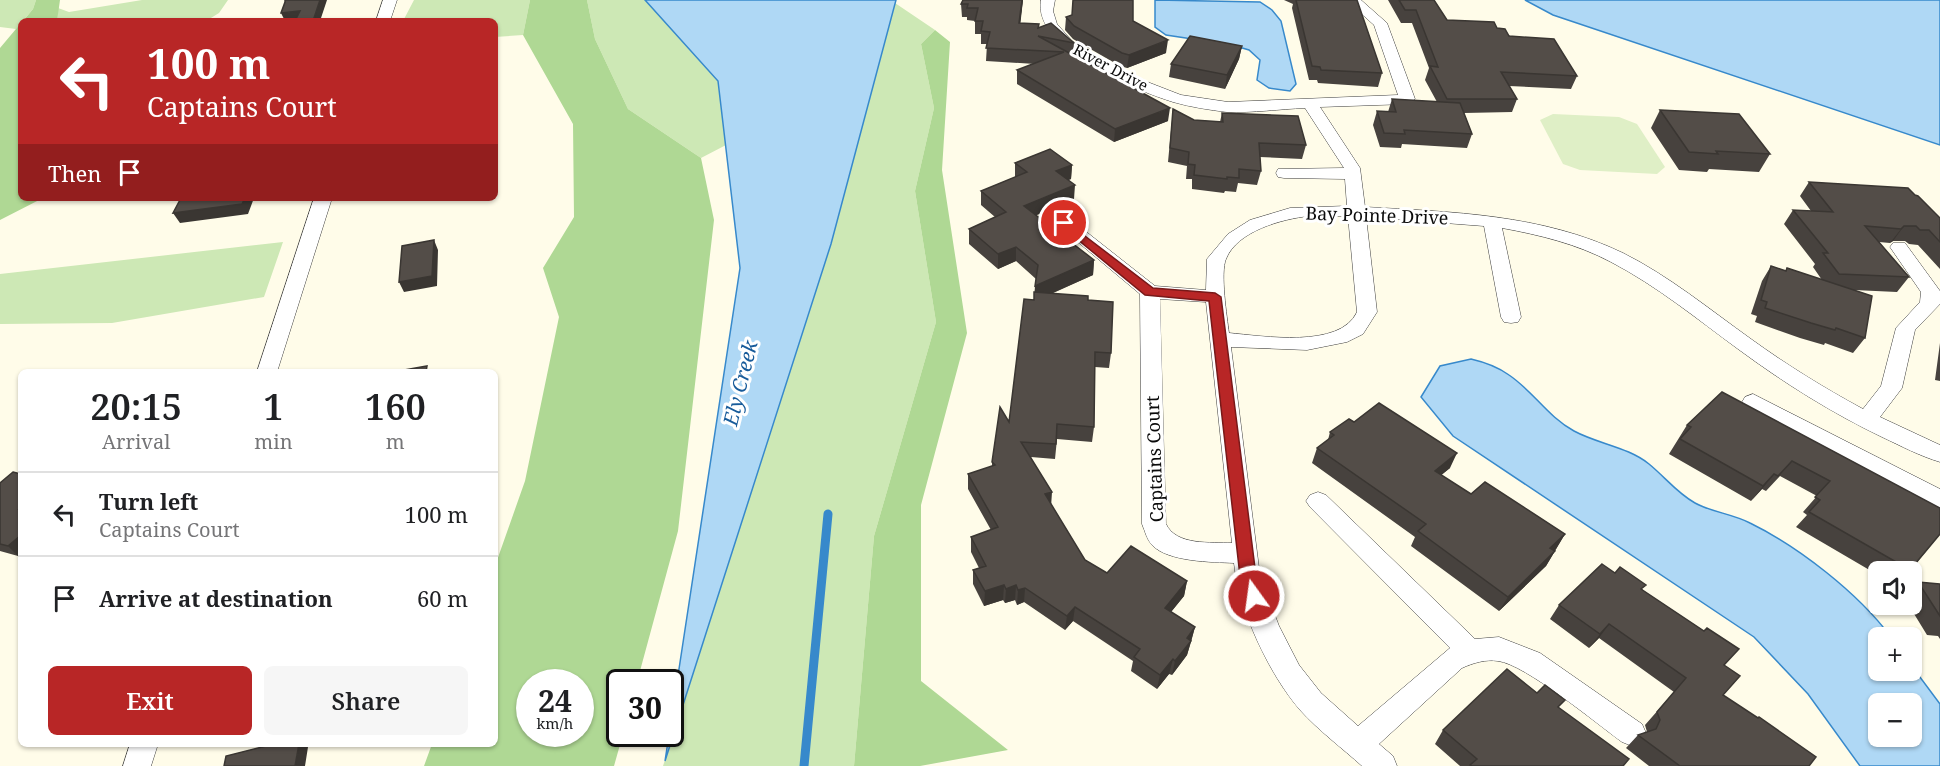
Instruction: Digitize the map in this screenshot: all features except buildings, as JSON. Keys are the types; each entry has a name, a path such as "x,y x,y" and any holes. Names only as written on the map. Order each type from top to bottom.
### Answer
{"street":[{"path":"384,18 390,0"},
{"name":"River Drive","path":"1048,0 1046,11 1051,25 1067,44 1127,80 1178,99 1228,107 1407,99 1380,23 1353,0"},
{"path":"1220,339 1287,344 1329,340 1353,332 1367,312 1352,168 1311,105"},
{"path":"1284,173 1353,174"},
{"path":"268,369 322,201"},
{"name":"Bay Pointe Drive","path":"1383,766 1311,701 1282,659 1260,615 1248,576 1215,297 1216,259 1239,233 1276,217 1300,212 1356,211 1447,216 1492,222 1565,238 1614,256 1662,283 1784,372 1865,421 1940,454"},
{"path":"1492,222 1511,317"},
{"path":"1064,223 1150,292 1215,297"},
{"path":"1865,421 1891,388 1906,328 1930,304 1931,292 1899,247"},
{"name":"Captains Court","path":"1150,292 1154,525 1161,538 1174,545 1195,550 1245,553"},
{"path":"1753,402 1940,500"},
{"path":"1318,501 1470,651"},
{"path":"1359,744 1454,660 1470,651 1499,649 1531,661 1632,733"},
{"path":"137,766 143,747"}],"green space":[{"path":"0,0 36,0 33,9 25,18 18,18 16,29 0,27"},
{"path":"36,0 60,0 57,18 26,18 33,9"},
{"path":"142,0 228,0 219,13 211,18 57,18 58,8 69,12"},
{"path":"414,0 530,0 523,35 498,37 498,18 405,18"},
{"path":"530,0 587,0 595,39 628,109 701,158 714,220 678,531 641,669 606,669 606,747 619,747 614,766 424,766 431,747 498,747 498,558 525,481 559,317 543,268 574,217 573,124 523,35"},
{"path":"587,0 645,0 718,81 726,145 701,158 628,109 595,39"},
{"path":"895,3 935,30 921,44 934,108 915,191 936,322 874,536 854,766 663,766 669,747 684,747 684,701 831,244"},
{"path":"18,27 18,201 37,201 0,220 0,48"},
{"path":"935,30 950,42 942,170 967,333 921,505 921,681 1008,750 920,766 854,766 874,536 936,322 915,191 934,108 921,44"},
{"path":"1553,114 1619,117 1637,124 1665,167 1657,174 1580,170 1563,164 1540,120"},
{"path":"283,242 264,297 112,323 0,324 0,274"}],"water":[{"name":"Ely Creek","path":"645,0 896,0 831,244 684,702 684,669 679,669 740,268 718,81"},
{"path":"1155,0 1260,2 1272,10 1281,21 1296,84 1290,91 1269,88 1257,80 1260,60 1249,50 1232,45 1166,35 1155,27"},
{"path":"1525,0 1940,0 1940,145 1553,15"},
{"path":"1471,359 1486,363 1518,381 1556,419 1574,431 1641,458 1682,495 1695,503 1750,523 1807,558 1845,588 1868,610 1868,615 1872,615 1883,627 1868,627 1868,681 1922,680 1940,704 1940,766 1860,766 1808,694 1754,637 1453,436 1421,397 1440,366"}],"waterway":[{"path":"804,766 828,514"}],"route":[{"path":"1064,223 1150,292 1215,297 1248,576 1254,596"}]}
